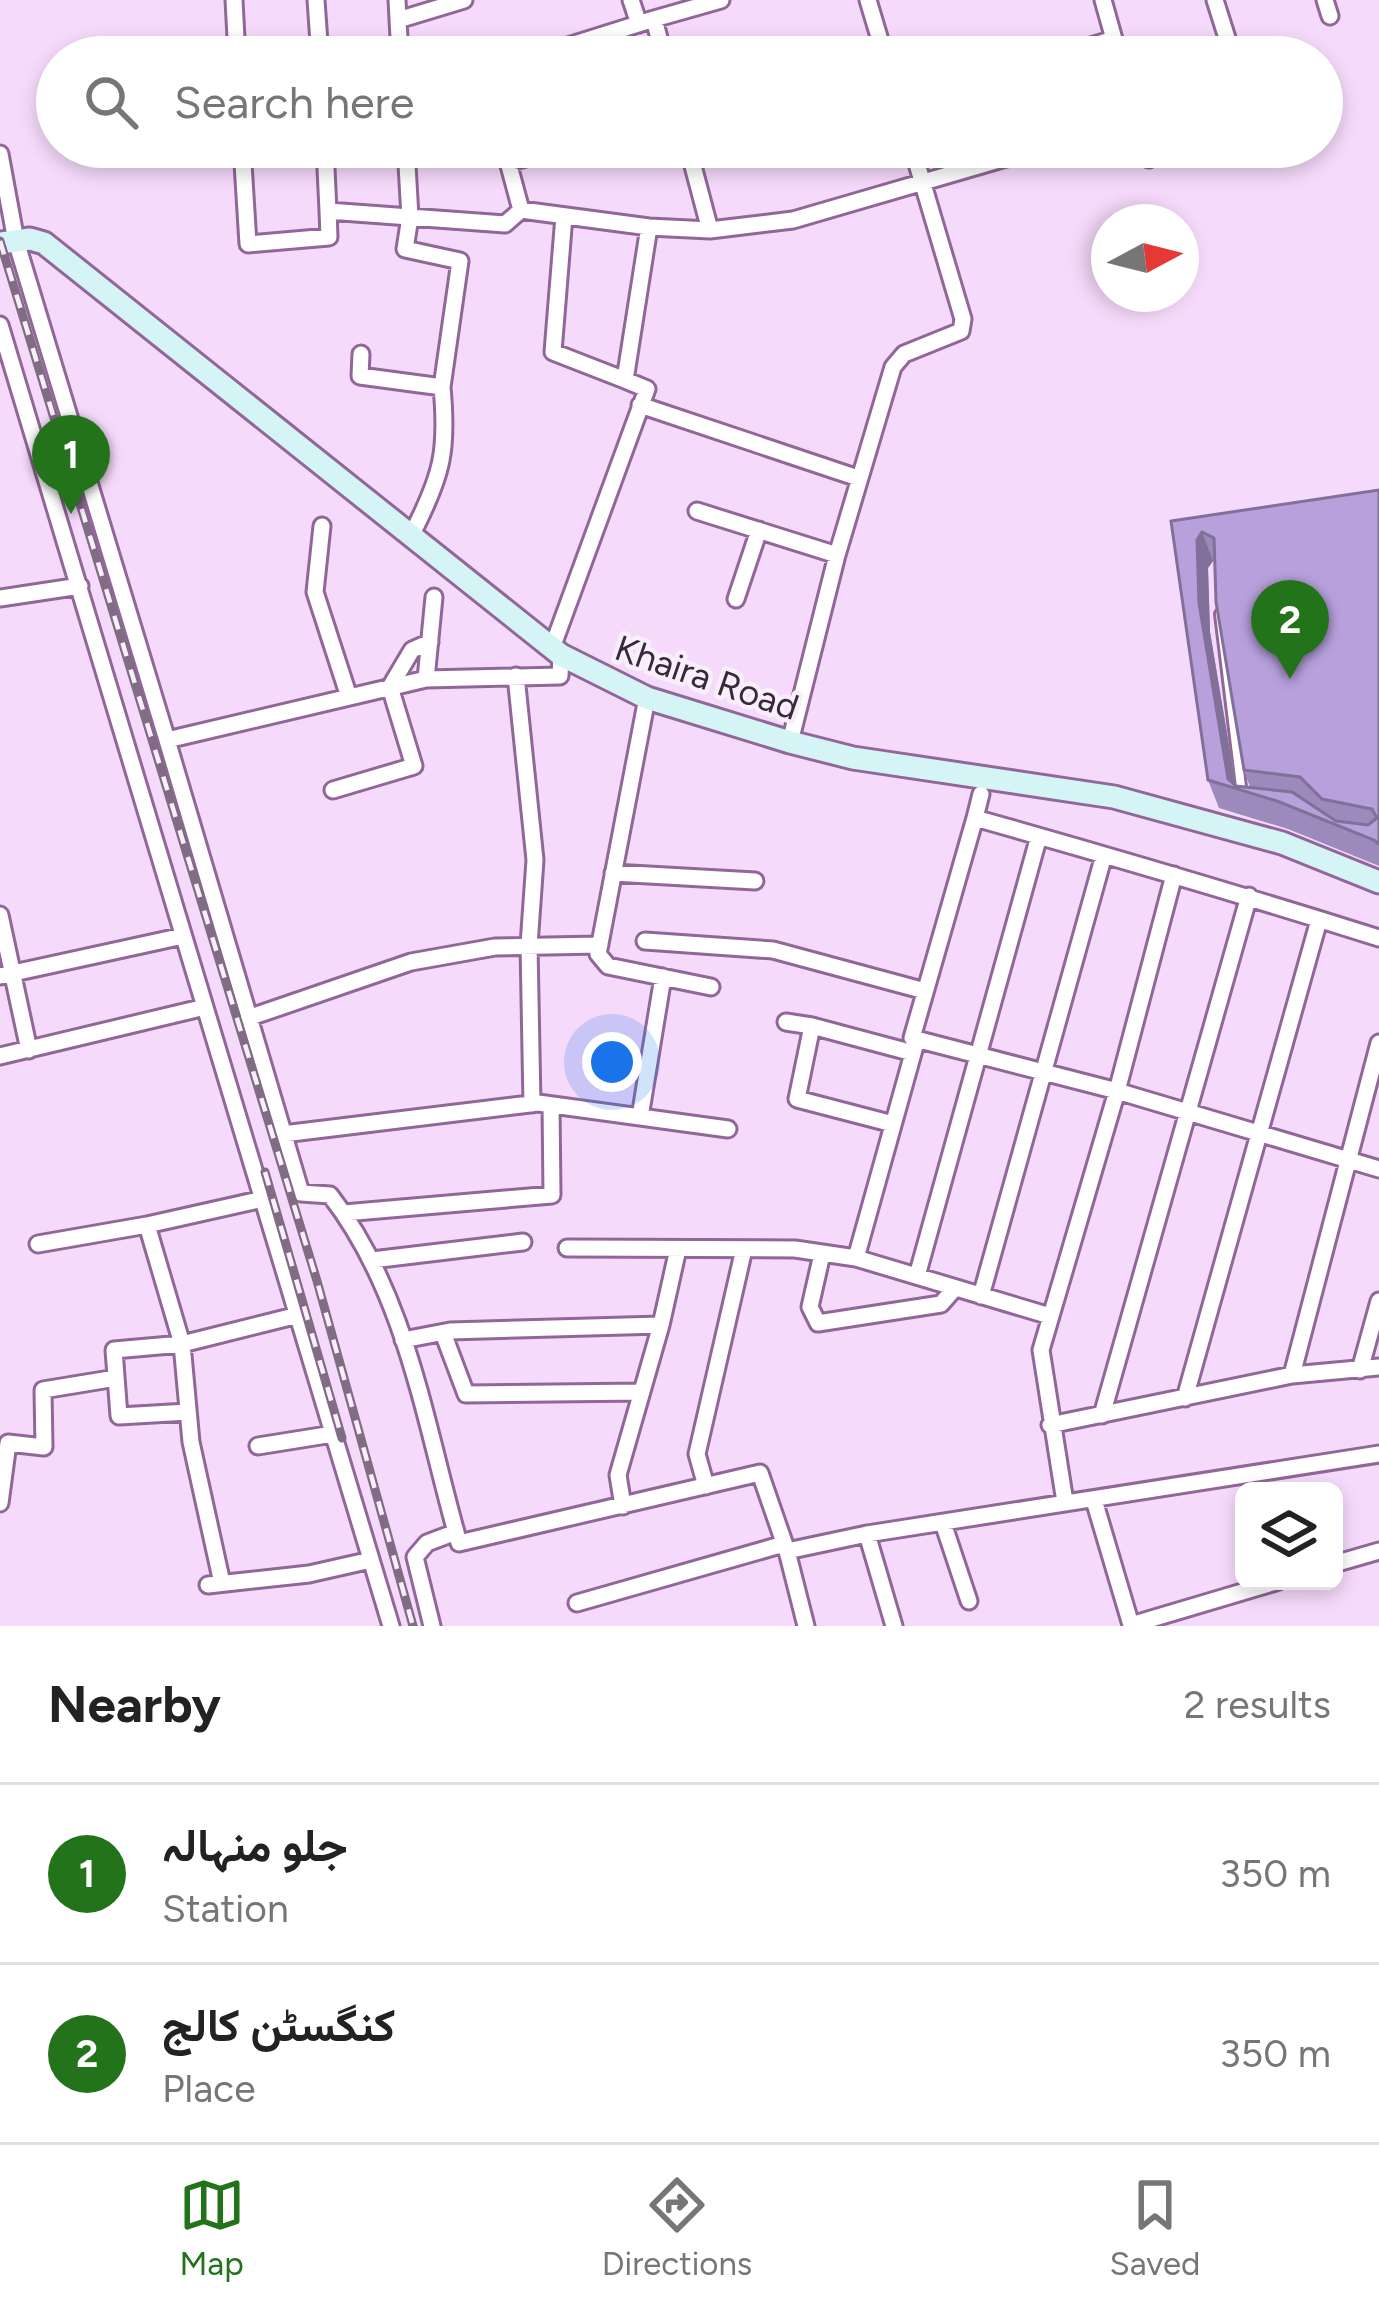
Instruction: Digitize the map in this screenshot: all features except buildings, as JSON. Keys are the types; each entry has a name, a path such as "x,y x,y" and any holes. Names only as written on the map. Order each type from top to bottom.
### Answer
{"street":[{"path":"234,0 236,36"},
{"path":"316,0 319,36"},
{"path":"397,0 399,36"},
{"path":"632,0 654,36"},
{"path":"599,36 720,0"},
{"path":"868,0 879,36"},
{"path":"1103,0 1113,36"},
{"path":"1215,0 1226,36"},
{"path":"398,20 459,1"},
{"path":"0,154 8,242 167,740 301,1193 330,1195 372,1260 403,1340 459,1543 760,1473 806,1626"},
{"path":"243,168 248,244 329,237 326,168"},
{"path":"407,168 410,217 404,249 460,261 442,387 447,437 441,477 413,532"},
{"path":"510,168 521,210"},
{"path":"694,168 710,230"},
{"path":"790,742 858,478 897,359 961,331 963,319 918,168"},
{"path":"328,211 505,224 521,210 710,230 793,220 966,168"},
{"path":"167,740 426,679 560,676 556,652 647,389 553,352 564,216"},
{"path":"625,380 650,226"},
{"name":"Khaira Road","path":"8,242 44,243 413,532 556,652 647,698 853,758 1114,797 1282,843 1379,882"},
{"path":"0,325 391,1626"},
{"path":"361,354 360,376 442,387"},
{"path":"640,405 858,478"},
{"path":"697,511 837,555"},
{"path":"322,526 315,592 349,697"},
{"path":"736,599 759,530"},
{"path":"0,598 80,586"},
{"path":"426,679 434,597"},
{"path":"332,790 414,766 390,687 412,650 430,642"},
{"path":"517,676 535,860 530,945 532,1104"},
{"path":"647,698 600,963 711,987"},
{"path":"856,1258 981,794"},
{"path":"975,818 1379,938"},
{"path":"917,1276 1039,836"},
{"path":"981,1296 1104,854"},
{"path":"614,873 755,881"},
{"path":"1065,1502 1041,1349 1117,1091 1174,874"},
{"path":"1102,1415 1249,896"},
{"path":"0,915 5,975 29,1050"},
{"path":"1185,1398 1319,920"},
{"path":"5,975 183,935"},
{"path":"645,941 773,950 926,991"},
{"path":"248,1018 411,962 530,945 600,945"},
{"path":"640,1117 663,977"},
{"path":"0,1056 206,1007"},
{"path":"786,1022 977,1054 1379,1169"},
{"path":"812,1026 797,1099 893,1124"},
{"path":"1292,1375 1379,1043"},
{"path":"283,1134 532,1104 728,1129"},
{"path":"344,1213 552,1195 551,1105"},
{"path":"38,1244 262,1199"},
{"path":"147,1225 182,1344 215,1584 309,1574 371,1560"},
{"path":"372,1260 523,1242"},
{"path":"567,1247 744,1249 856,1258 1050,1316"},
{"path":"623,1506 618,1475 678,1249"},
{"path":"706,1486 697,1454 744,1249"},
{"path":"822,1254 810,1307 818,1323 941,1304 956,1288"},
{"path":"1360,1370 1379,1301"},
{"path":"188,1412 119,1416 114,1349 182,1344 298,1316"},
{"path":"403,1340 443,1333 661,1324"},
{"path":"443,1333 466,1394 642,1392"},
{"path":"1050,1424 1292,1375 1379,1367"},
{"path":"0,1503 8,1443 44,1447 44,1390 116,1378"},
{"path":"258,1446 333,1434"},
{"path":"577,1604 785,1548 1379,1454"},
{"path":"1094,1500 1131,1625 1249,1590"},
{"path":"943,1522 969,1601"},
{"path":"432,1626 416,1557 427,1543 456,1532"},
{"path":"868,1534 894,1626"},
{"path":"1343,1561 1379,1551"}],"lane":[{"path":"1220,608 1219,631 1247,806"}],"railway":[{"path":"0,241 317,1281 413,1626"},
{"path":"265,1172 342,1438"}],"place":[{"name":"جلو منہالہ","path":"71,514"},
{"name":"کنگسٹن کالج","path":"1290,679"}]}
